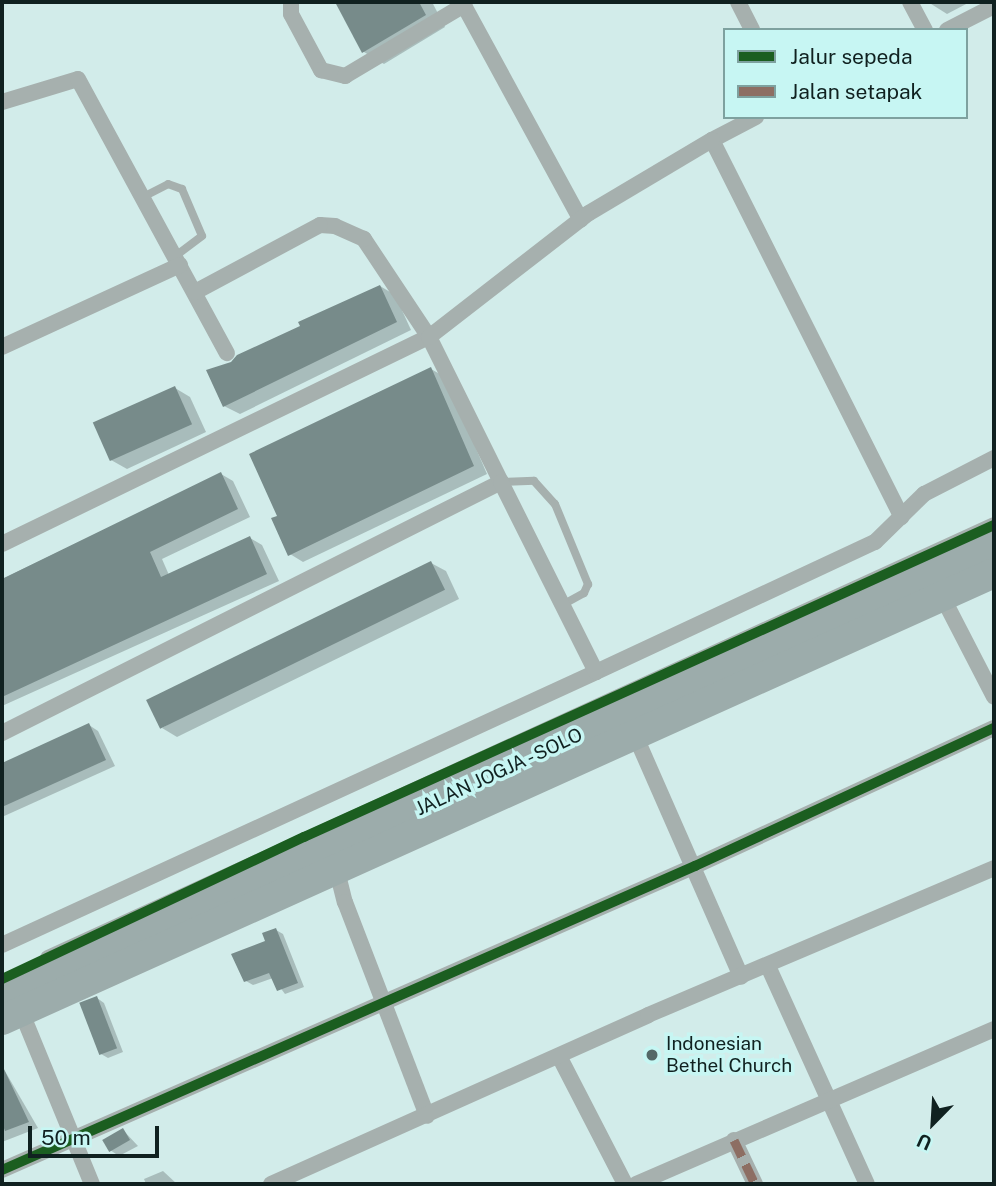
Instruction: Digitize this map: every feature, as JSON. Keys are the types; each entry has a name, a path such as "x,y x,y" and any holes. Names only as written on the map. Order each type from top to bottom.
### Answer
{"highway":[{"name":"JALAN JOGJA - SOLO","path":"8,1009 337,871 635,735 994,546"},
{"name":"JALAN JOGJA - SOLO","path":"8,1009 43,968 928,579 994,573"}],"street":[{"path":"291,2 291,14 321,70 345,76 463,3 581,220"},
{"path":"738,2 751,28"},
{"path":"910,2 924,28"},
{"path":"951,28 994,6"},
{"path":"2,102 78,79 227,353"},
{"path":"2,544 429,337 581,220 712,140 753,119"},
{"path":"712,140 902,517"},
{"path":"195,292 320,225 335,226 364,239 429,337 596,672"},
{"path":"2,347 177,261"},
{"path":"2,945 875,542 924,494 994,458"},
{"path":"2,733 501,482"},
{"path":"994,526 928,579 994,697"},
{"path":"2,1170 695,866 994,728"},
{"path":"635,735 695,866 741,977"},
{"path":"271,1184 994,868"},
{"path":"337,871 426,1116"},
{"path":"768,966 867,1184"},
{"path":"2,979 43,968"},
{"path":"8,1009 92,1184"},
{"path":"636,1184 994,1029"},
{"path":"560,1058 625,1184"},
{"path":"734,1140 755,1184"}],"lane":[{"path":"143,197 168,184 182,189 202,236 177,261"},
{"path":"501,482 534,481 555,504 588,583 584,593 562,605"}],"building":[{"path":"335,2 419,2 426,15 362,53"},
{"path":"380,285 397,322 223,407 206,370 231,362 237,355 300,326 298,322"},
{"path":"431,367 474,466 288,556 271,518 277,516 249,454"},
{"path":"175,386 192,424 110,461 93,423"},
{"path":"221,472 238,509 150,552 161,577 250,536 267,574 2,697 2,579"},
{"path":"431,561 445,590 160,729 146,700"},
{"path":"89,723 106,760 2,807 2,763"},
{"path":"276,928 298,983 277,991 269,973 244,982 231,954 265,941 262,933"},
{"path":"97,996 117,1048 99,1055 79,1003"},
{"path":"2,1065 29,1122 5,1131 2,1123"},
{"path":"123,1128 130,1140 109,1152 102,1140"}],"marked path":[{"path":"734,1140 755,1184"}],"cycle path":[{"path":"2,979 304,837 994,525"},
{"path":"2,1170 695,866 994,728"}],"place":[{"name":"Indonesian Bethel Church","path":"652,1055"}]}
